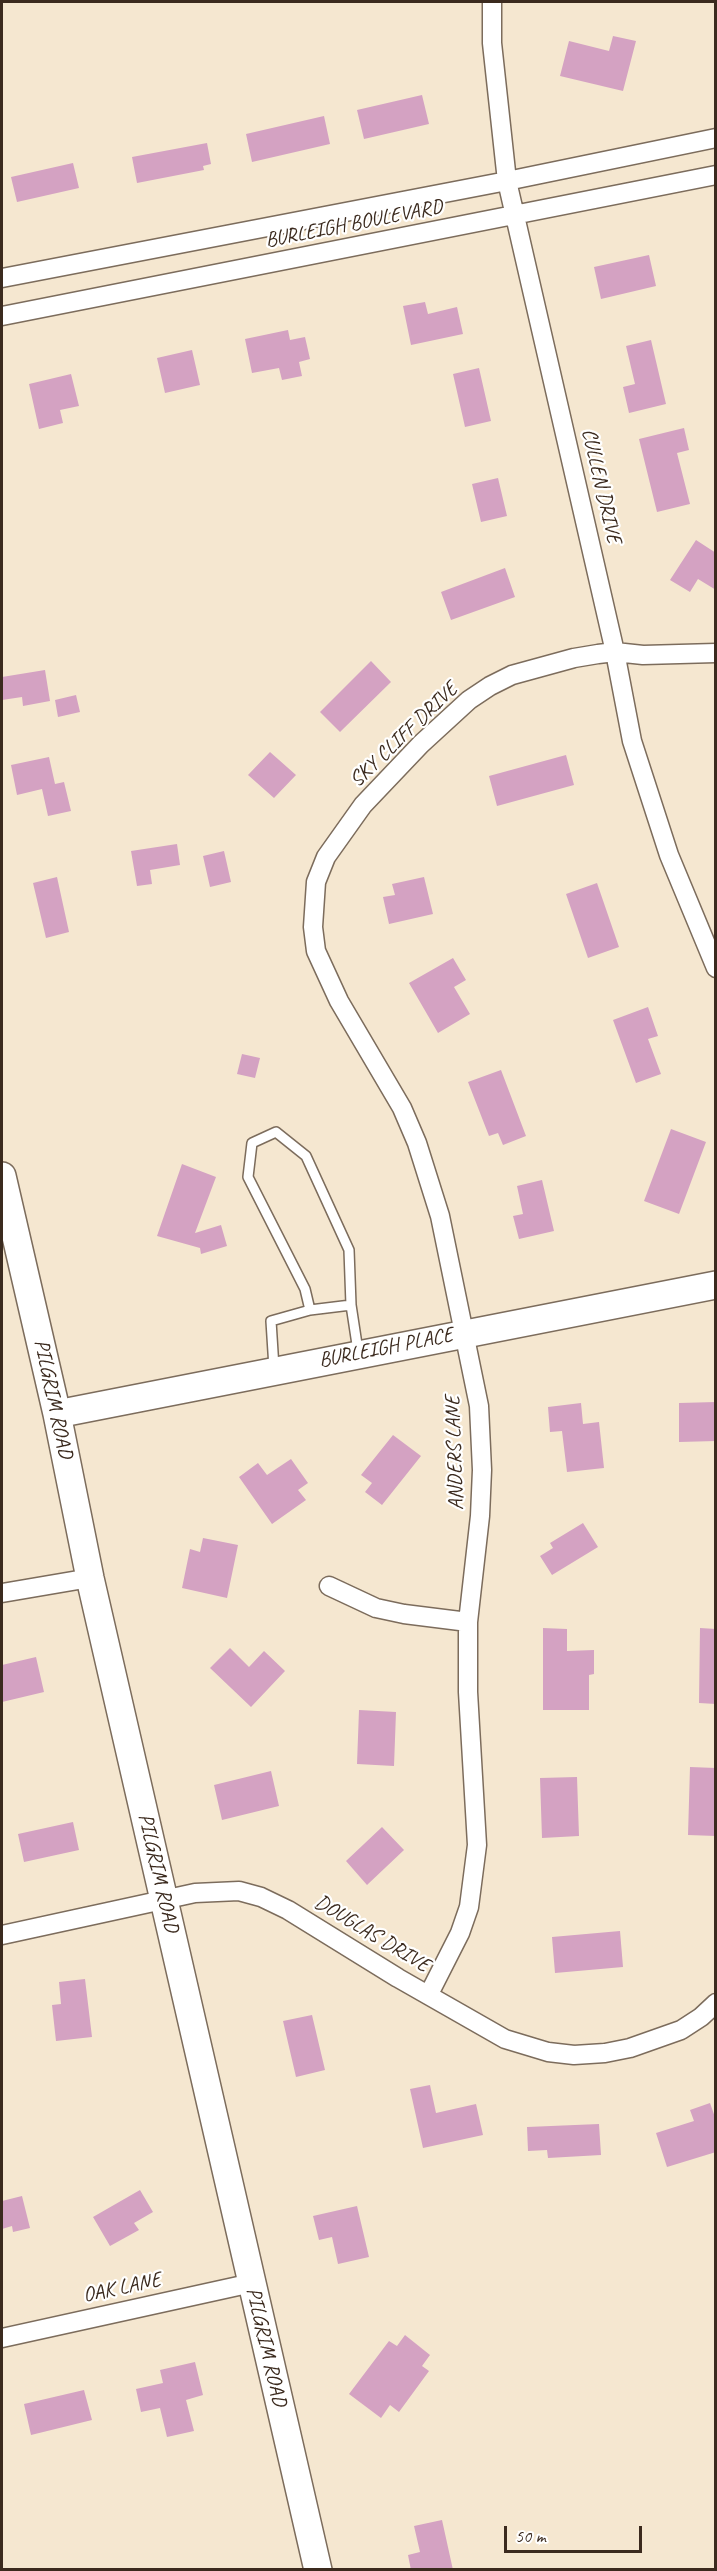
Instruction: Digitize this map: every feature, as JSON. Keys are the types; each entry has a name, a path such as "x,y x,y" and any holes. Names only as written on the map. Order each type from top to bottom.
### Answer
{"main road":[{"name":"PILGRIM ROAD","path":"2,1176 57,1414 90,1578 318,2570"},
{"name":"BURLEIGH PLACE","path":"57,1414 465,1332 716,1285"}],"street":[{"name":"CULLEN DRIVE","path":"492,2 492,43 507,181 615,652 632,741 672,864 716,968"},
{"name":"BURLEIGH BOULEVARD","path":"2,278 507,181 716,138"},
{"name":"BURLEIGH BOULEVARD","path":"2,316 716,175"},
{"name":"SKY CLIFF DRIVE","path":"314,896 316,882 326,857 363,805 421,744 469,700 490,686 512,675 574,658 615,652 643,655 716,653"},
{"name":"ANDERS LANE","path":"314,896 313,927 316,951 339,1001 402,1108 417,1143 440,1216 479,1406 482,1470 480,1516 468,1622 468,1692 477,1828 473,1884 469,1907 460,1933 429,1994"},
{"path":"2,1593 90,1578"},
{"path":"329,1586 376,1608 468,1622"},
{"name":"DOUGLAS DRIVE","path":"2,1935 217,1890 239,1891 261,1897 288,1910 505,2039 548,2052 573,2055 630,2048 681,2030 701,2017 716,2003"},
{"name":"OAK LANE","path":"2,2337 252,2283"}],"lane":[{"path":"310,1310 305,1289 248,1177 252,1143 276,1131 306,1156 349,1251 351,1305 358,1354"},
{"path":"274,1370 271,1321 310,1310 351,1305"}],"building":[{"path":"613,36 636,41 623,91 560,76 569,41 609,51"},
{"path":"422,95 429,124 364,139 357,110"},
{"path":"324,116 330,144 252,162 246,134"},
{"path":"207,143 211,164 203,166 204,170 137,183 132,157"},
{"path":"73,163 79,188 17,202 11,177"},
{"path":"649,255 656,286 601,299 594,267"},
{"path":"425,302 428,314 457,307 463,334 411,345 403,306"},
{"path":"288,330 290,340 305,337 310,359 299,362 302,376 282,380 279,368 252,373 245,339"},
{"path":"651,340 666,404 629,413 623,387 635,384 626,346"},
{"path":"192,350 200,385 165,393 157,358"},
{"path":"479,368 491,421 465,427 453,374"},
{"path":"71,374 79,406 60,410 63,423 39,429 29,384"},
{"path":"684,428 689,450 677,453 690,504 657,512 639,439"},
{"path":"498,478 507,516 481,522 472,484"},
{"path":"696,540 716,553 716,590 698,579 690,592 670,580"},
{"path":"505,568 515,597 451,620 441,592"},
{"path":"371,661 391,682 340,732 320,712"},
{"path":"45,670 50,701 23,706 22,697 2,700 2,677"},
{"path":"76,695 80,712 58,717 55,700"},
{"path":"270,752 296,775 274,798 248,775"},
{"path":"566,755 574,785 497,806 489,776"},
{"path":"49,757 55,784 64,782 71,811 48,816 42,789 17,795 11,765"},
{"path":"177,844 180,865 150,870 152,884 137,886 131,851"},
{"path":"224,851 231,882 210,887 203,856"},
{"path":"57,877 69,932 46,938 33,883"},
{"path":"424,877 433,914 389,924 383,897 395,895 392,884"},
{"path":"597,883 619,947 588,958 566,894"},
{"path":"453,958 466,980 454,987 470,1014 438,1033 409,983"},
{"path":"648,1007 658,1036 648,1039 661,1074 636,1083 613,1020"},
{"path":"242,1054 260,1058 255,1078 237,1074"},
{"path":"501,1070 526,1136 503,1145 498,1133 489,1136 468,1082"},
{"path":"671,1129 706,1142 679,1214 644,1201"},
{"path":"182,1164 216,1177 195,1233 221,1225 227,1246 201,1254 200,1248 157,1236"},
{"path":"542,1180 554,1231 519,1239 513,1216 523,1214 517,1186"},
{"path":"716,1402 716,1441 679,1442 679,1403"},
{"path":"581,1403 583,1424 599,1422 604,1468 567,1472 562,1431 550,1432 548,1407"},
{"path":"393,1435 421,1456 382,1505 365,1492 372,1483 361,1475"},
{"path":"291,1459 308,1483 298,1490 306,1500 272,1524 239,1477 258,1463 267,1475"},
{"path":"583,1523 598,1547 552,1575 540,1556 553,1548 550,1543"},
{"path":"203,1538 238,1545 227,1598 182,1588 190,1549 200,1552"},
{"path":"543,1628 567,1629 567,1651 594,1650 594,1674 589,1675 589,1710 543,1710"},
{"path":"700,1628 716,1629 716,1704 699,1703"},
{"path":"230,1648 249,1667 264,1651 285,1671 251,1707 210,1668"},
{"path":"36,1657 44,1692 2,1702 2,1665"},
{"path":"359,1710 396,1712 394,1766 357,1764"},
{"path":"690,1767 716,1768 716,1836 688,1835"},
{"path":"271,1771 279,1806 222,1820 214,1785"},
{"path":"577,1777 579,1836 542,1838 540,1778"},
{"path":"73,1822 79,1850 24,1862 18,1834"},
{"path":"382,1827 404,1850 367,1885 346,1861"},
{"path":"620,1931 623,1967 555,1973 552,1937"},
{"path":"85,1979 92,2037 56,2041 52,2005 61,2004 59,1982"},
{"path":"312,2015 325,2070 296,2077 283,2021"},
{"path":"430,2085 436,2113 476,2104 483,2135 423,2148 410,2089"},
{"path":"710,2103 716,2120 716,2152 667,2167 656,2133 694,2121 690,2110"},
{"path":"599,2124 601,2155 548,2158 547,2150 528,2151 527,2127"},
{"path":"140,2190 153,2212 134,2223 139,2230 110,2246 93,2217"},
{"path":"22,2196 30,2228 13,2232 12,2226 2,2229 2,2201"},
{"path":"357,2206 369,2257 338,2264 332,2237 319,2240 313,2216"},
{"path":"405,2335 430,2355 422,2366 429,2371 399,2412 390,2405 381,2418 349,2394 389,2341 397,2346"},
{"path":"195,2362 203,2395 186,2400 194,2431 167,2437 160,2408 141,2412 136,2389 163,2383 160,2370"},
{"path":"84,2390 92,2420 31,2435 24,2404"},
{"path":"442,2520 453,2570 411,2570 408,2555 420,2552 414,2526"}]}
